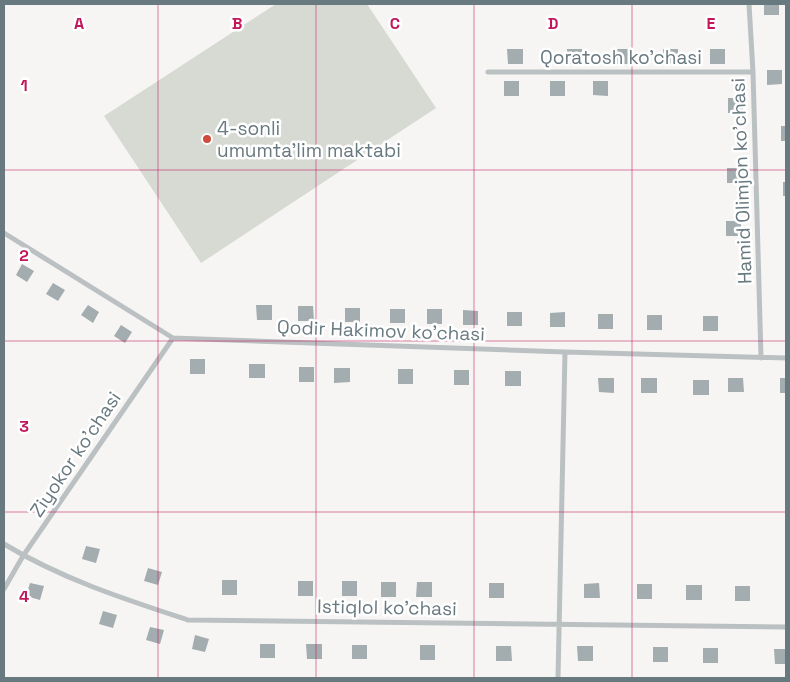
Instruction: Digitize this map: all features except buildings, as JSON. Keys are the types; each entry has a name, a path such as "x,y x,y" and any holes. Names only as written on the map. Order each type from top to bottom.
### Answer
{"street":[{"name":"Hamid Olimjon ko'chasi","path":"749,4 753,72 761,358"},
{"name":"Qoratosh ko'chasi","path":"488,72 753,72"},
{"name":"Qodir Hakimov ko'chasi","path":"4,233 173,338 786,358"},
{"name":"Ziyokor ko'chasi","path":"4,589 24,556 173,338"},
{"path":"558,678 565,352"},
{"name":"Istiqlol ko'chasi","path":"4,544 24,556 95,589 188,620 786,627"}],"shaded area":[{"path":"276,4 367,4 436,108 201,263 104,116"}],"place":[{"name":"4-sonli umumta'lim maktabi","path":"207,139"}]}
